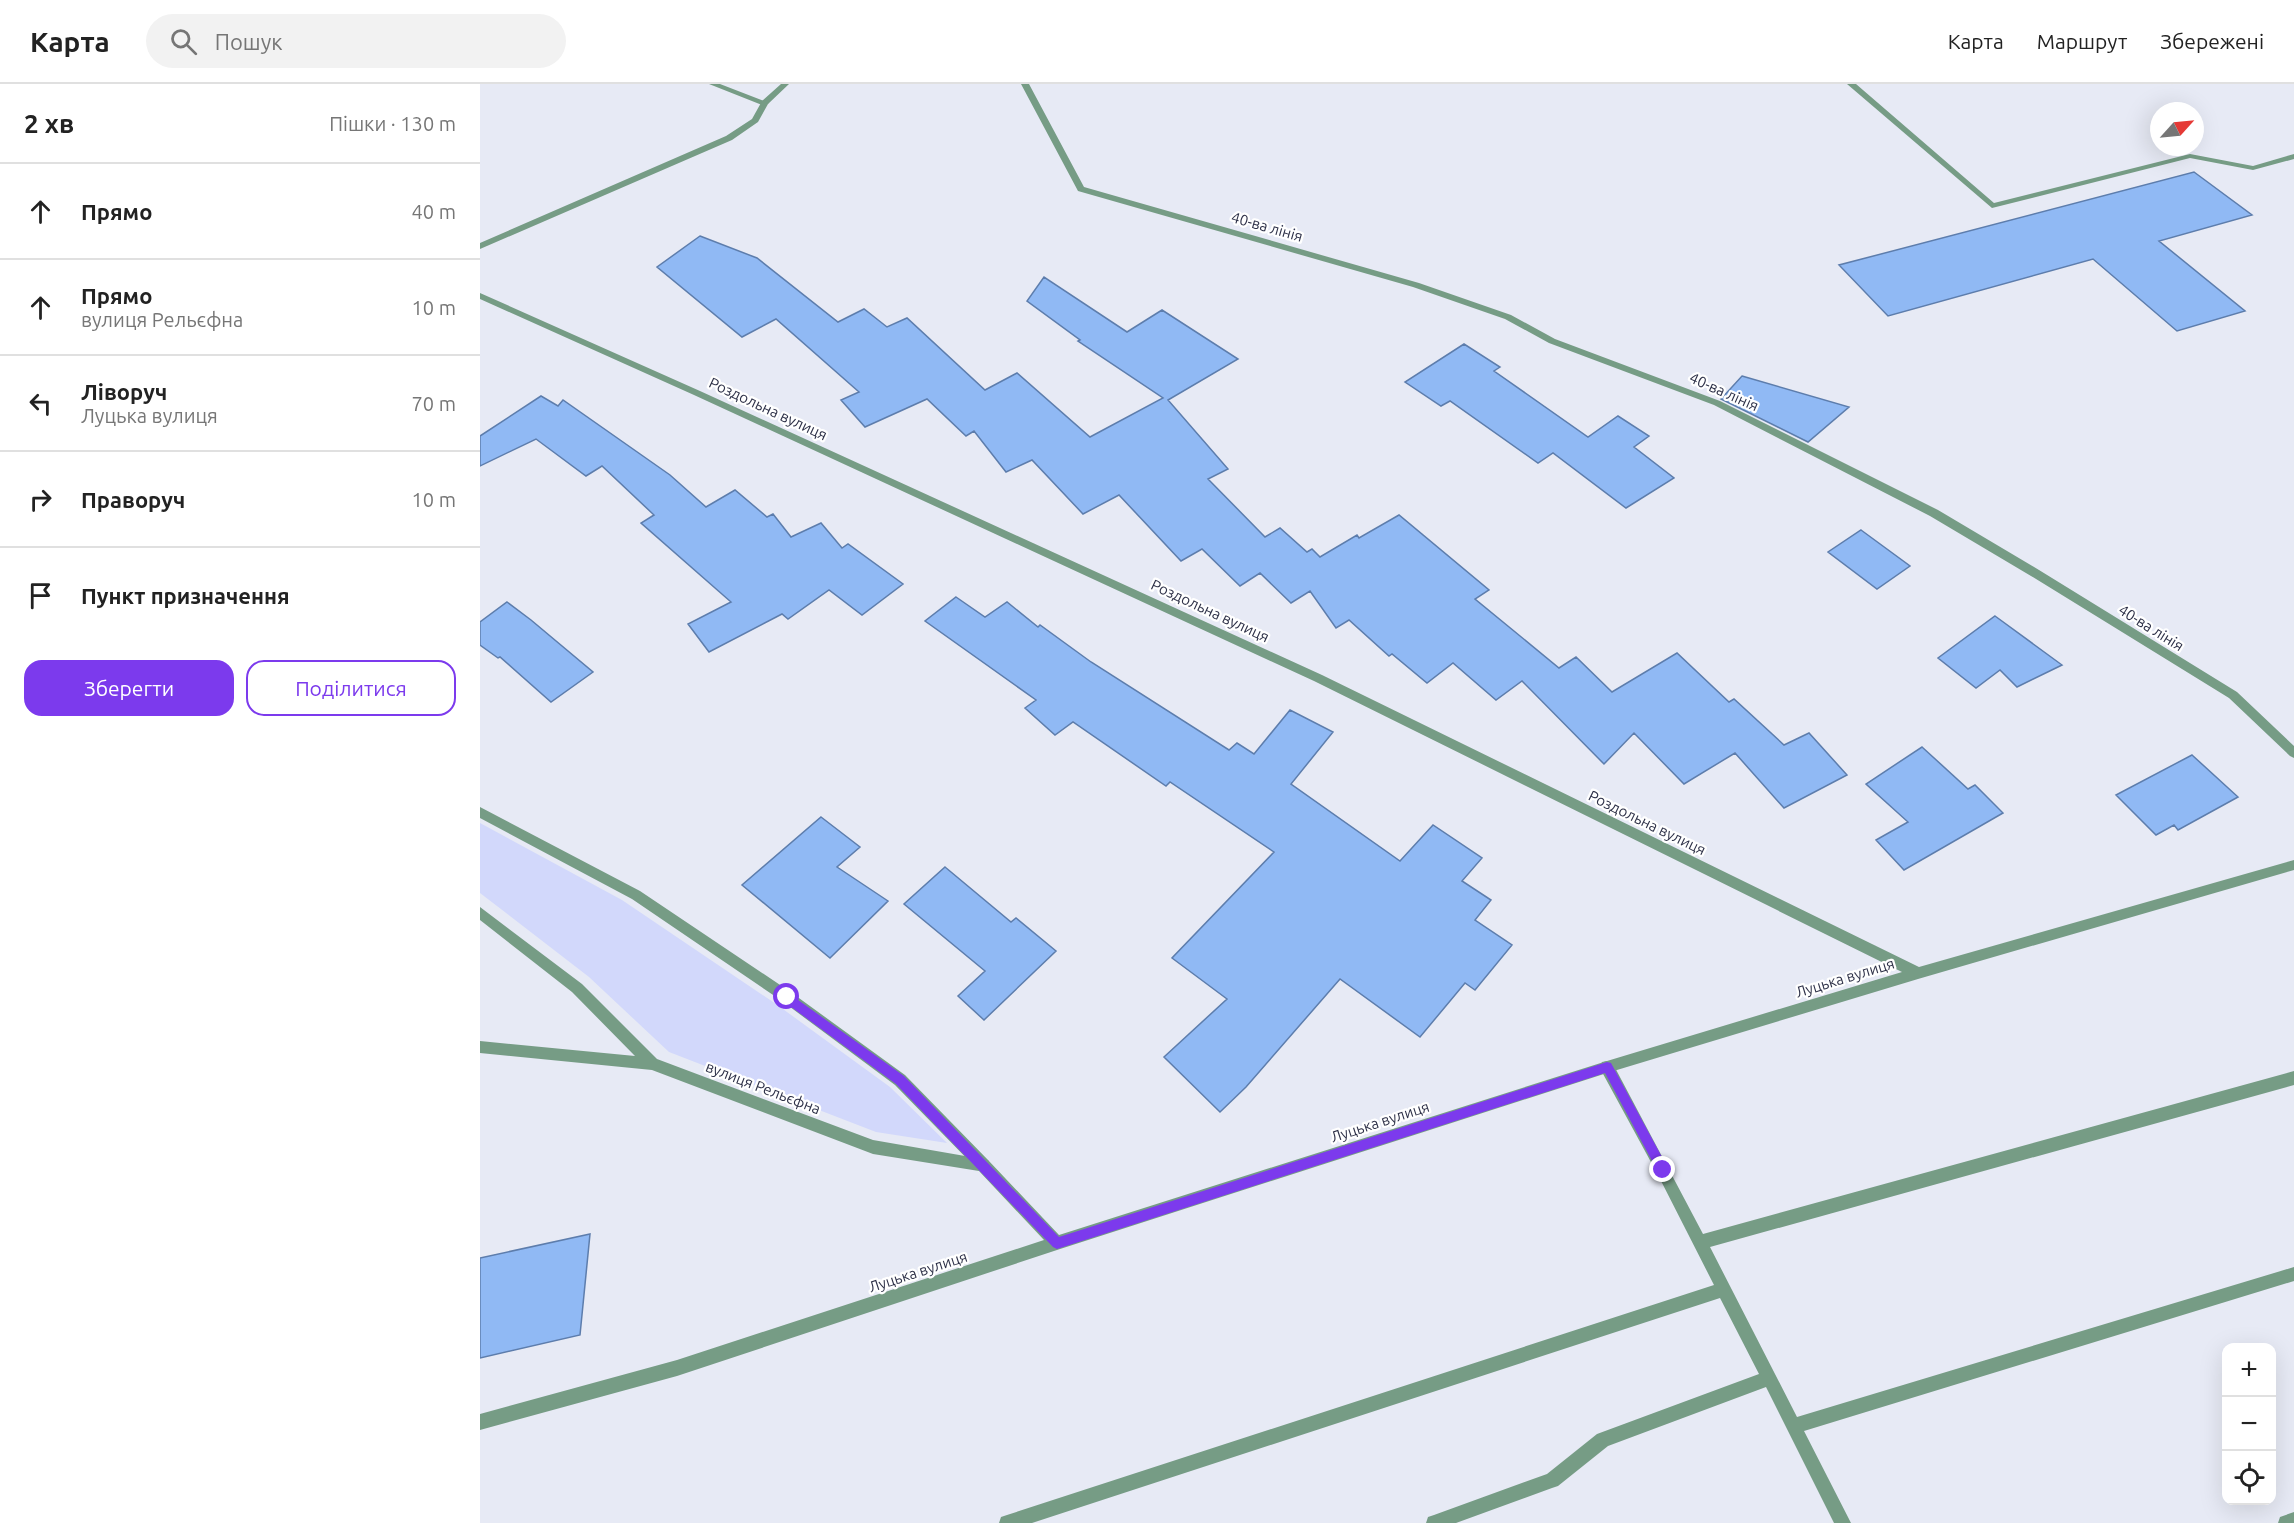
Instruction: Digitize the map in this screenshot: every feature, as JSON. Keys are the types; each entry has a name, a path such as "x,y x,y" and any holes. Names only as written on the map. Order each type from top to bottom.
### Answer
{"street":[{"path":"713,84 765,103"},
{"path":"480,246 729,138 755,120 765,103 785,84"},
{"name":"40-ва лінія","path":"1025,84 1081,189 1416,285 1508,317 1552,342 1717,403 1934,513 2035,573 2233,695 2294,753"},
{"path":"1851,84 1992,206 2190,156 2253,168 2294,156"},
{"name":"Роздольна вулиця","path":"480,296 1318,678 1918,973"},
{"path":"480,812 636,895 787,997 900,1080 1057,1243"},
{"name":"Луцька вулиця","path":"480,1422 677,1368 1057,1243 1607,1067 1918,973 2294,865"},
{"name":"вулиця Рельєфна","path":"480,913 577,988 652,1064 873,1147 983,1165"},
{"path":"480,1047 652,1064"},
{"path":"1607,1067 1700,1242 1843,1523"},
{"path":"1700,1242 2294,1078"},
{"path":"1794,1426 2294,1274"},
{"path":"1007,1523 1724,1289"},
{"path":"1434,1523 1552,1480 1604,1440 1770,1378"},
{"path":"2286,1523 2294,1520"}],"shaded area":[{"path":"480,823 622,900 776,1004 890,1087 947,1143 876,1132 669,1052 589,977 480,893"}],"building":[{"path":"2194,172 2252,215 2159,241 2245,311 2177,331 2093,259 1888,316 1839,265"},
{"path":"700,236 757,258 838,322 864,309 887,327 907,318 985,390 1017,373 1090,437 1163,398 1078,341 1080,340 1027,301 1044,277 1127,332 1162,310 1238,359 1168,400 1228,469 1208,479 1265,537 1280,528 1307,552 1312,549 1320,557 1357,535 1359,538 1399,515 1489,590 1475,599 1559,668 1576,657 1612,692 1677,653 1729,702 1734,699 1784,745 1809,733 1847,775 1784,808 1735,753 1684,784 1634,733 1604,764 1522,681 1496,700 1453,663 1427,683 1392,654 1389,656 1349,620 1336,628 1310,591 1291,603 1260,573 1240,586 1202,549 1181,561 1119,495 1083,514 1032,460 1006,472 974,431 966,436 927,399 865,427 841,400 859,392 776,319 742,337 657,267"},
{"path":"1464,344 1500,367 1494,371 1588,437 1618,416 1649,436 1634,447 1674,478 1626,508 1553,453 1538,463 1450,401 1441,406 1405,382"},
{"path":"1742,376 1849,407 1808,442 1721,399"},
{"path":"541,396 558,406 563,400 670,475 706,507 735,490 767,517 773,514 791,537 821,523 842,548 848,544 903,584 862,615 829,590 788,619 782,614 709,652 688,624 731,602 641,523 654,515 602,466 586,476 536,439 480,466 480,436"},
{"path":"1861,530 1910,566 1877,589 1828,552"},
{"path":"956,597 985,617 1007,602 1038,627 1040,625 1091,662 1229,750 1237,743 1254,754 1290,710 1333,732 1291,784 1400,861 1433,825 1482,858 1462,881 1491,900 1475,920 1512,945 1475,990 1465,983 1420,1037 1340,979 1246,1087 1220,1112 1164,1057 1227,999 1172,958 1274,852 1170,782 1166,786 1073,722 1055,735 1025,708 1036,700 925,621"},
{"path":"507,602 593,672 551,702 500,657 498,658 480,645 480,622"},
{"path":"1995,616 2062,665 2017,687 2000,670 1976,688 1938,658"},
{"path":"1922,747 1968,789 1975,785 2003,813 1904,870 1876,840 1908,822 1866,784"},
{"path":"2192,755 2238,797 2178,830 2174,825 2156,835 2116,795"},
{"path":"821,817 860,847 837,867 888,901 830,958 742,885"},
{"path":"945,867 1011,922 1016,918 1056,951 984,1020 958,996 985,971 904,904"},
{"path":"590,1234 580,1335 480,1358 480,1258"}],"route":[{"path":"787,997 900,1080 1057,1243 1607,1067 1663,1170"}]}
